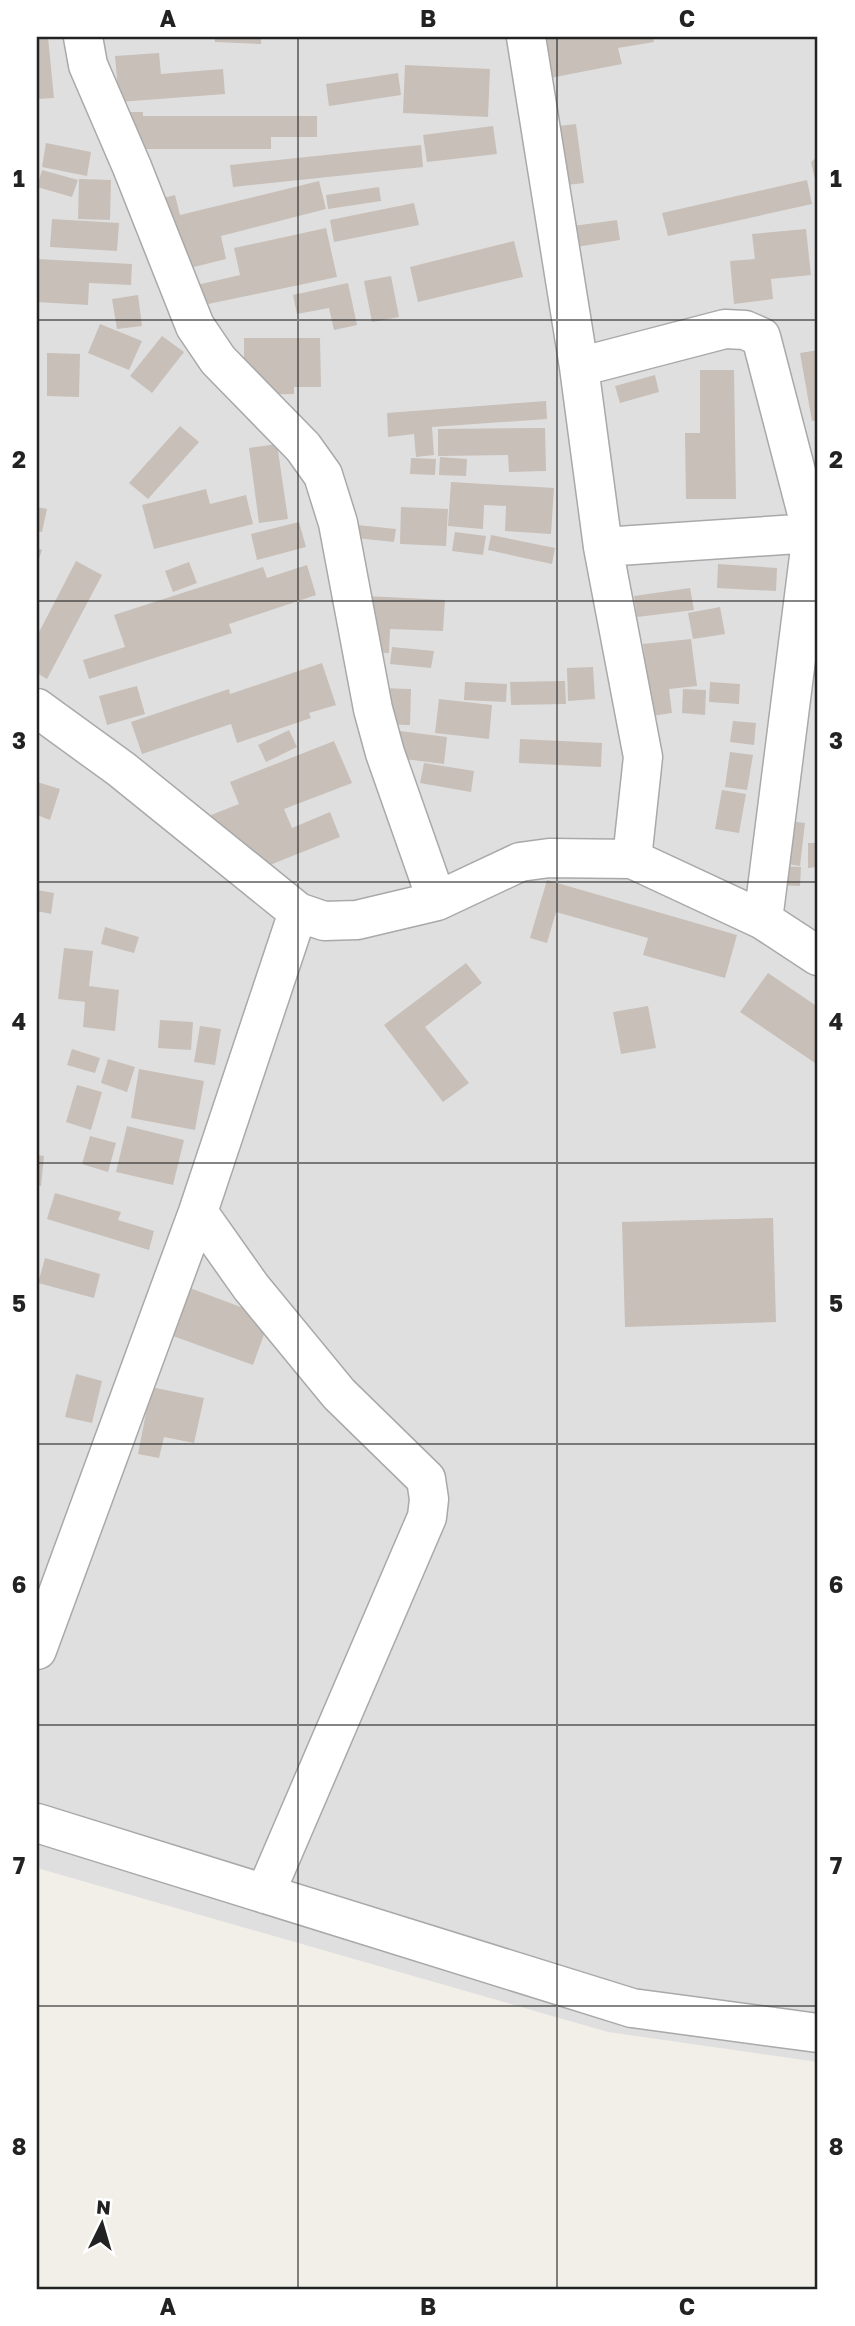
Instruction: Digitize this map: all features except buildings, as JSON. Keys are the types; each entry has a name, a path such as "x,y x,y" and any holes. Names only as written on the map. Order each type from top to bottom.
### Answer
{"street":[{"path":"83,37 88,65 195,326 218,360 303,447 323,475 338,523 373,709 385,753 437,901"},
{"path":"526,37 579,367 603,547 643,757 632,859"},
{"path":"37,708 121,769 298,912 324,921 357,920 437,901 520,862 549,858 632,859 798,934 812,533 761,337 745,330 726,330 579,367"},
{"path":"603,547 812,533"},
{"path":"37,1650 198,1212 298,912"},
{"path":"198,1212 251,1287 339,1394 426,1479 429,1499 427,1517 265,1894"},
{"path":"37,1823 632,2008 818,2033"}],"shaded area":[{"path":"37,37 818,37 818,2062 608,2032 37,1868"}]}
